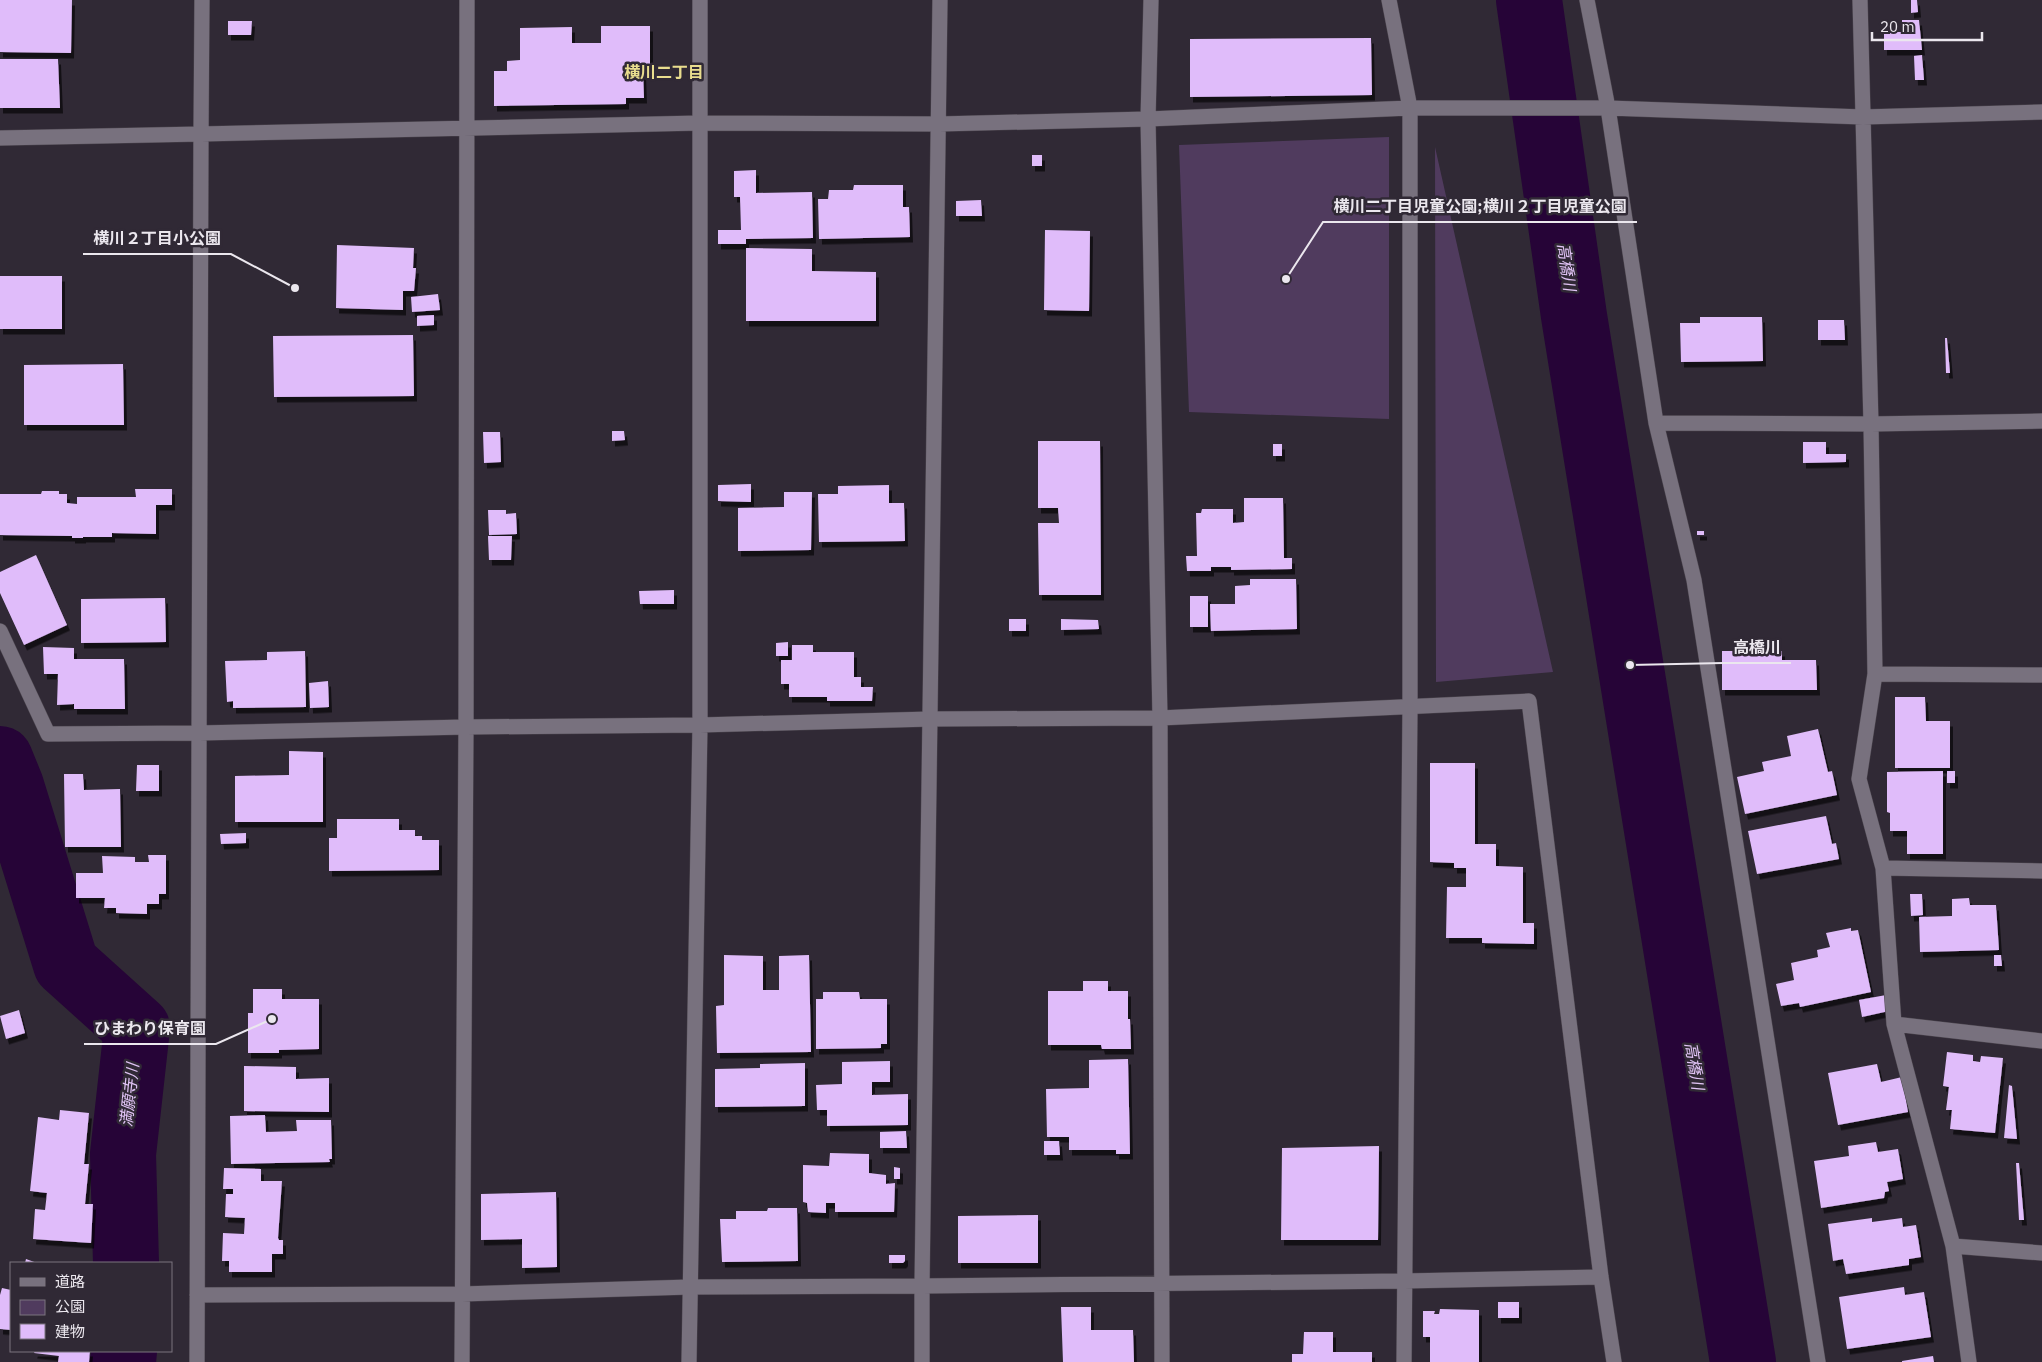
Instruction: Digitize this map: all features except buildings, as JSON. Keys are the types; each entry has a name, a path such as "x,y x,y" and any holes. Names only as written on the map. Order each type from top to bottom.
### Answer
{"street":[{"path":"197,1362 202,0"},
{"path":"462,1362 466,727 467,0"},
{"path":"689,1362 700,725 700,0"},
{"path":"922,1362 940,0"},
{"path":"1151,0 1148,119 1160,718 1162,1362"},
{"path":"1390,0 1410,108 1410,708 1404,1362"},
{"path":"1587,0 1608,108 1656,423 1694,580 1818,1362"},
{"path":"1860,0 1871,424 1875,674 1859,779 1883,868 1894,1024 1953,1246 1969,1362"},
{"path":"0,138 700,123 939,124 1148,119 1410,108 1608,108 1863,116 2042,112"},
{"path":"1656,423 1871,424 2042,421"},
{"path":"0,631 48,734 700,725 931,719 1160,718 1410,708 1529,701 1601,1277 1614,1362"},
{"path":"1875,674 2042,675"},
{"path":"1883,868 2042,871"},
{"path":"1894,1024 2042,1041"},
{"path":"1953,1246 2042,1253"},
{"path":"197,1295 462,1294 690,1288 1162,1284 1601,1277"}],"green space":[{"path":"1389,137 1389,419 1189,412 1179,145"},
{"path":"1435,147 1553,672 1436,682"}],"waterway":[{"name":"高橋川","path":"1529,0 1574,316 1743,1362"},
{"name":"満願寺川","path":"0,759 11,786 66,964 137,1028 123,1154 126,1262"},
{"name":"満願寺川","path":"123,1362 124,1352"}],"place":[{"name":"横川二丁目児童公園;横川２丁目児童公園","path":"1286,279"},
{"name":"横川２丁目小公園","path":"295,288"},
{"name":"高橋川","path":"1630,665"},
{"name":"ひまわり保育園","path":"272,1019"}],"district":[{"name":"横川二丁目","path":"664,72"}]}
